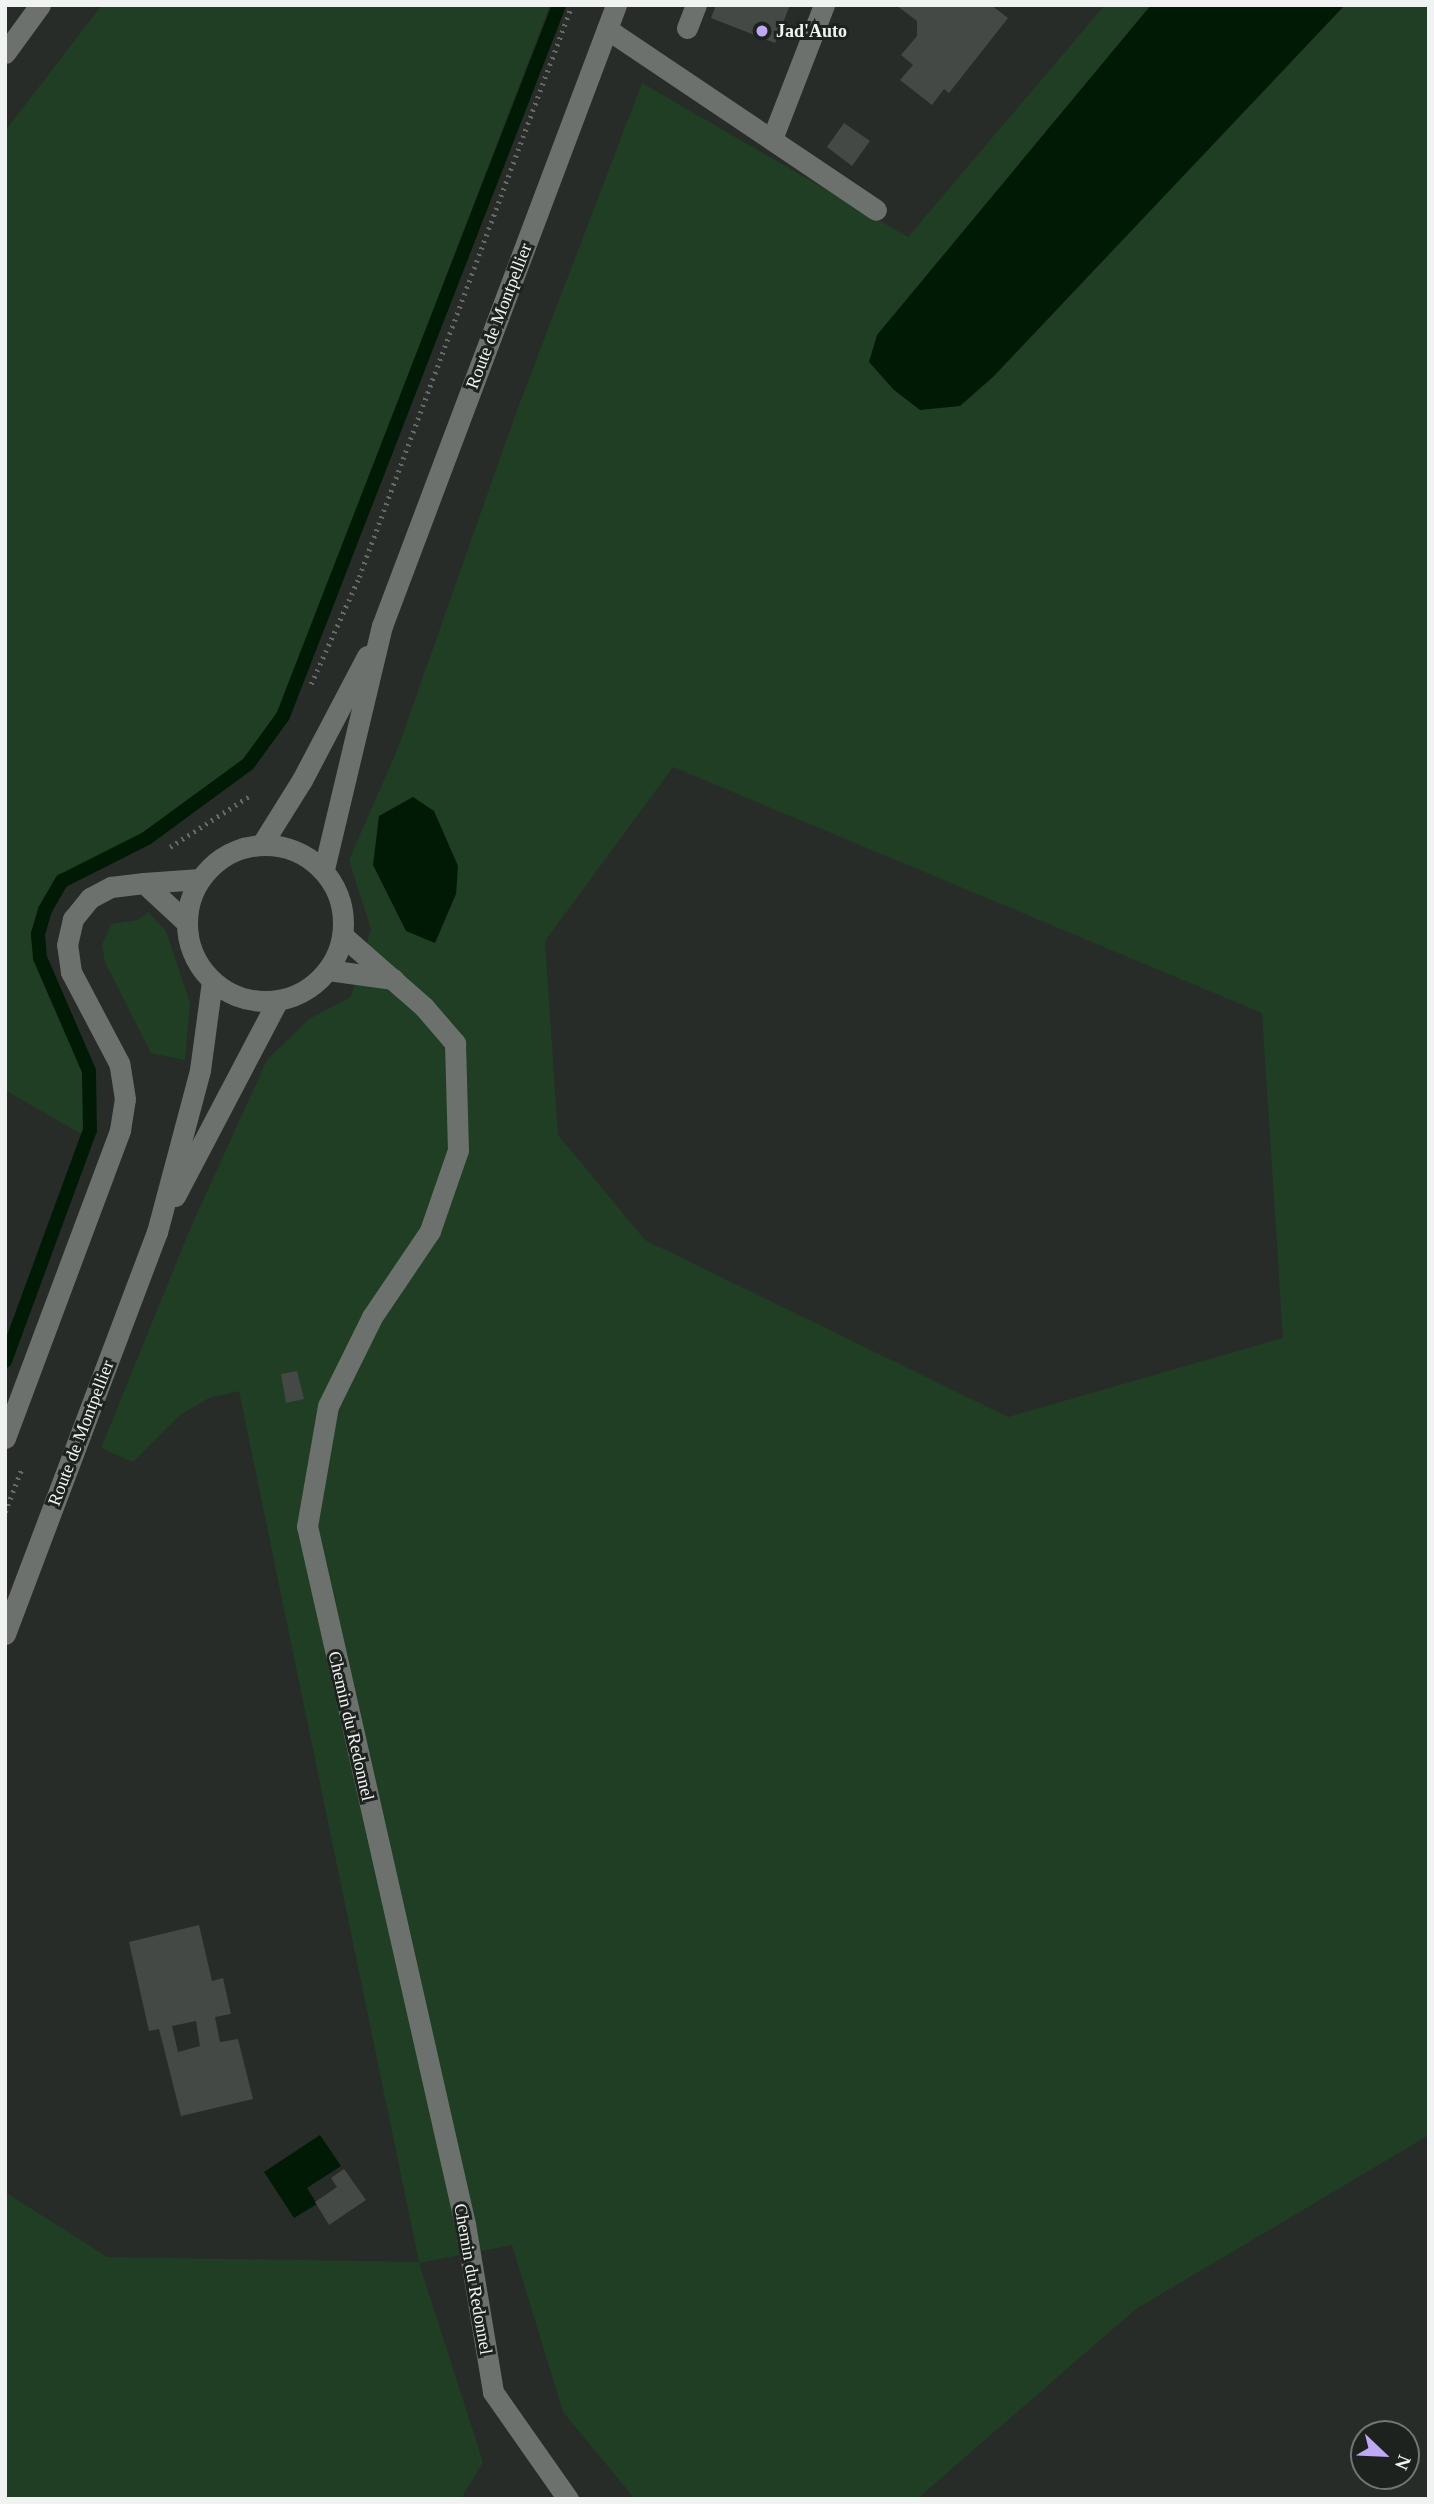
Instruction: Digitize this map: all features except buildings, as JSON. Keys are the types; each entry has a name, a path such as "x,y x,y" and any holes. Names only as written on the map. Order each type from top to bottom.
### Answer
{"street":[{"path":"5,53 40,5"},
{"name":"Route de Montpellier","path":"262,844 302,780 382,626 616,5"},
{"path":"687,28 696,5"},
{"path":"772,139 824,5"},
{"path":"607,29 876,210"},
{"name":"Route de Montpellier","path":"324,869 382,626"},
{"path":"144,883 186,922 198,964 212,981 243,998 278,1000 297,995 328,970 343,936 341,900 324,869 295,850 262,844 238,849 216,861 200,878 186,922"},
{"path":"5,1438 120,1130 125,1099 119,1063 71,972 66,945 73,919 90,898 111,887 200,878"},
{"name":"Chemin du Redonnel","path":"343,936 393,979 455,1043 458,1150 430,1231 372,1317 328,1406 307,1526 465,2224 493,2392 568,2499"},
{"path":"328,970 393,979"},
{"name":"Route de Montpellier","path":"5,1634 157,1232 200,1070 212,981"},
{"name":"Route de Montpellier","path":"157,1232 278,1000"}],"path":[{"path":"309,689 359,577 572,5"},
{"path":"166,850 255,791"}],"shaded area":[{"path":"102,5 550,5 279,712 248,760 135,843 59,878 46,896 34,931 37,969 87,1078 83,1135 5,1090 5,131"},
{"path":"1105,5 1429,5 1429,2135 1136,2309 917,2499 635,2499 563,2412 512,2245 419,2263 483,2462 461,2499 5,2499 5,2192 107,2257 419,2262 239,1391 209,1398 180,1415 133,1462 101,1448 191,1227 267,1060 309,1019 351,997 371,929 349,860 398,748 516,413 642,83 908,237","holes":["673,767 1262,1013 1283,1338 1008,1417 645,1240 558,1135 545,941"]},
{"path":"1151,5 1345,5 993,377 960,406 920,410 894,390 869,362 877,335"},
{"path":"413,797 434,811 458,866 456,894 435,943 406,931 373,865 379,816"},
{"path":"148,912 166,931 190,1003 185,1060 151,1053 105,962 102,945 111,924 138,920"},
{"path":"320,2135 341,2166 307,2188 317,2204 294,2218 264,2172"}],"waterway":[{"path":"5,1361 90,1130 89,1071 40,958 38,934 45,910 62,881 147,838 248,764 283,716 559,5"}],"place":[{"name":"Jad'Auto","path":"762,31"}]}
